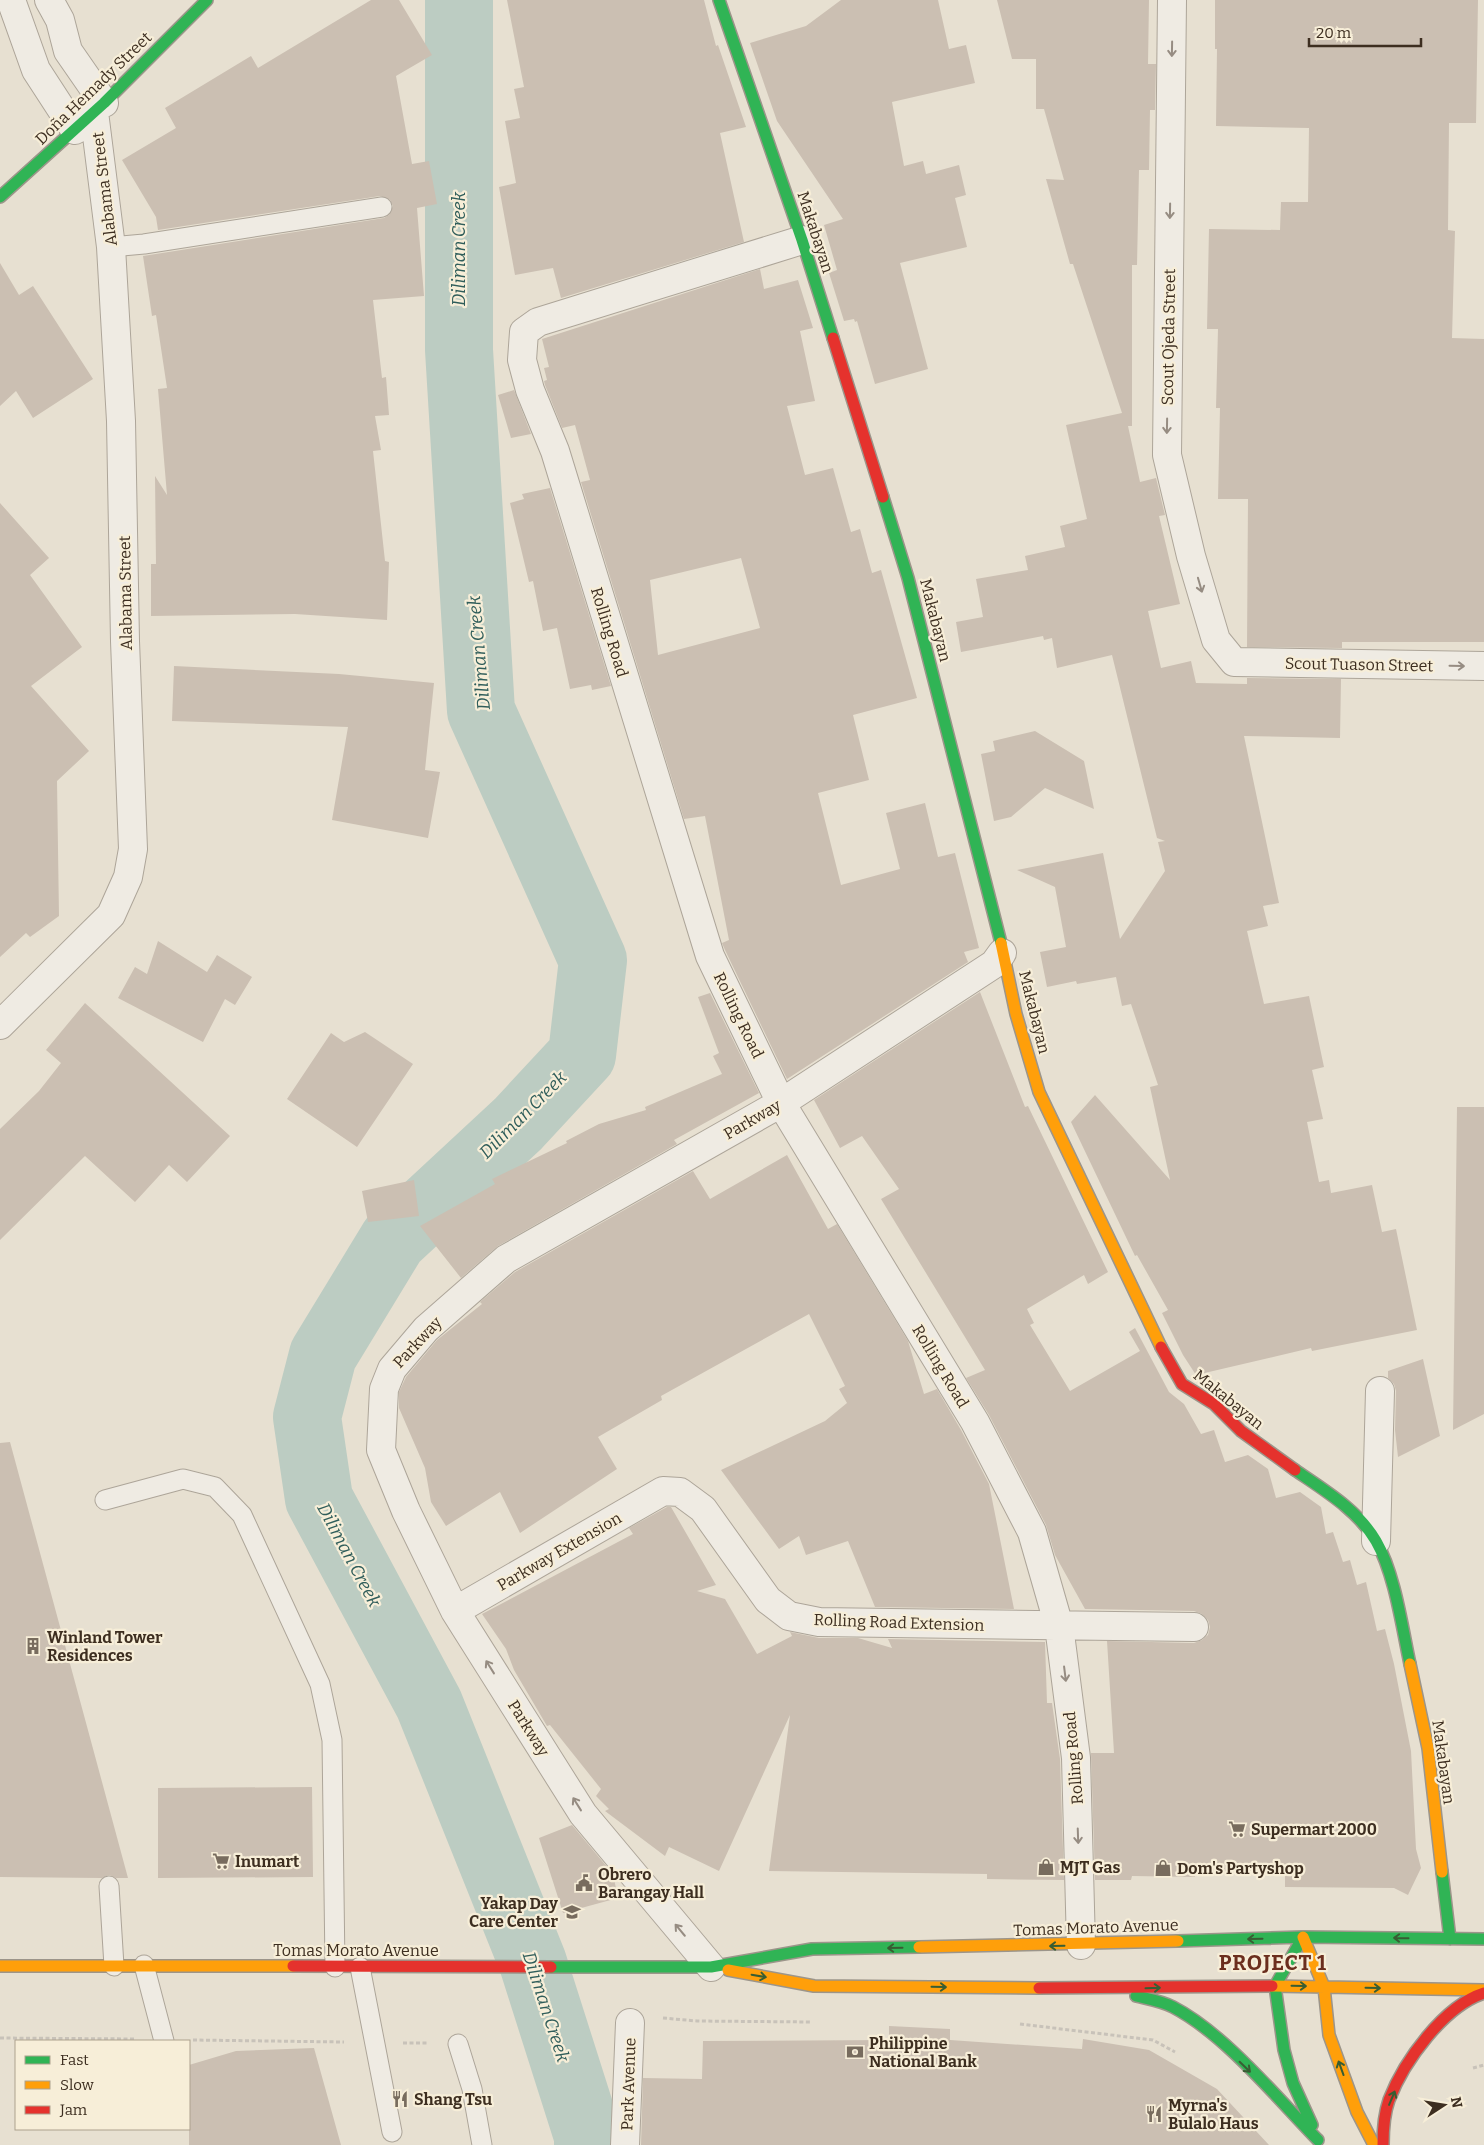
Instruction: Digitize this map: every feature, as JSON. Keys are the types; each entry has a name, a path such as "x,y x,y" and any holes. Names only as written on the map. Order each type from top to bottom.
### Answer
{"main road":[{"name":"Doña Hemady Street","path":"0,197 91,115 207,0"},
{"name":"Makabayan","path":"719,0 802,240 908,578 1010,980 1016,1014 1039,1092 1169,1363 1182,1384 1214,1404 1241,1431 1345,1505 1376,1541 1393,1585 1428,1748 1450,1939"},
{"name":"Tomas Morato Avenue","path":"0,1966 712,1967 812,1949 1082,1945 1304,1938 1484,1939"},
{"path":"1304,1938 1275,1986 1284,2050 1294,2083 1320,2143"},
{"path":"1304,1938 1324,1987 1329,2035 1357,2112 1374,2145"},
{"name":"Tomas Morato Avenue","path":"712,1967 814,1986 1116,1989 1275,1986 1484,1992"},
{"path":"1116,1989 1175,2008 1244,2065 1320,2143"},
{"path":"1382,2145 1385,2113 1399,2080 1421,2045 1442,2020 1461,2004 1467,1999 1484,1992"}],"street":[{"path":"10,0 36,70 91,115"},
{"path":"49,0 60,20 68,51 91,115"},
{"name":"Scout Ojeda Street","path":"1172,0 1167,455 1191,556 1216,640 1234,662"},
{"name":"Alabama Street","path":"0,1025 111,915 128,877 132,849 121,421 111,247 91,115"},
{"name":"Rolling Road","path":"802,240 538,322 524,332 522,360 530,390 555,451 710,956 781,1102 975,1422 1032,1532 1059,1626 1076,1758 1082,1945"},
{"name":"Scout Tuason Street","path":"1234,662 1484,666"},
{"name":"Parkway","path":"712,1967 583,1814 455,1611 406,1511 381,1450 384,1389 392,1369 426,1329 506,1259 781,1102 994,964 1002,953"},
{"path":"1376,1541 1380,1391"},
{"name":"Parkway Extension","path":"455,1611 663,1491"},
{"name":"Rolling Road Extension","path":"663,1491 680,1492 703,1509 768,1600 789,1616 819,1622 1194,1627"},
{"name":"Park Avenue","path":"626,2145 630,2023"}],"lane":[{"path":"111,247 144,244 382,207"},
{"path":"105,1500 183,1479 215,1487 242,1515 320,1684 332,1740 335,1967"},
{"path":"109,1886 114,1966"},
{"path":"144,1965 164,2040"},
{"path":"360,1967 373,2042 392,2132"},
{"path":"458,2044 472,2089 482,2145"}],"path":[{"path":"660,2018 697,2021 813,2022"},
{"path":"1018,2024 1153,2040 1179,2054"},
{"path":"0,2038 164,2040"},
{"path":"190,2040 458,2044"},
{"path":"1473,2068 1484,2064"}],"building":[{"path":"371,0 399,0 432,55 396,76 412,164 429,161 437,204 417,208 424,296 373,300 382,378 386,377 389,415 375,416 381,450 373,451 385,561 389,562 387,620 295,614 151,616 151,564 156,564 155,476 167,495 158,389 167,388 156,315 152,316 143,256 384,218 389,215 393,206 390,200 380,196 158,230 156,217 122,160 176,128 165,108 251,56 258,68"},
{"path":"507,0 704,0 716,46 718,45 746,127 720,133 744,242 561,298 553,268 515,275 499,187 516,183 505,121 520,118 514,89 524,87"},
{"path":"841,0 938,0 949,49 966,45 975,83 892,102 904,166 923,161 926,174 959,165 966,195 955,198 967,247 900,263 928,369 875,384 857,321 855,322 854,319 844,321 829,273 837,270 824,225 843,219 777,121 750,43 806,26"},
{"path":"997,0 1149,0 1148,64 1156,64 1155,110 1150,110 1149,170 1139,170 1137,265 1132,265 1132,426 1128,426 1140,482 1156,478 1165,515 1159,516 1180,604 1148,611 1161,668 1191,661 1196,683 1247,684 1247,678 1341,679 1340,738 1244,736 1279,903 1263,906 1268,926 1247,931 1264,1004 1309,996 1324,1067 1312,1070 1323,1119 1307,1122 1319,1182 1329,1180 1331,1193 1372,1185 1382,1232 1396,1229 1417,1330 1312,1351 1311,1348 1196,1375 1183,1355 1162,1313 1168,1310 1137,1255 1135,1256 1071,1122 1095,1095 1170,1180 1150,1087 1158,1085 1131,1004 1122,1006 1116,977 1077,984 1076,981 1047,987 1040,952 1066,947 1055,887 1017,870 1103,853 1120,939 1165,871 1158,842 1165,841 1157,838 1112,655 1057,668 1052,638 1044,640 1043,636 961,652 956,622 983,617 976,579 1028,570 1025,556 1065,547 1060,526 1087,519 1066,425 1122,413 1073,264 1070,264 1046,179 1064,180 1044,109 1036,109 1036,59 1012,59"},
{"path":"1215,0 1478,0 1476,123 1449,123 1448,230 1455,231 1452,338 1484,339 1484,642 1342,642 1342,648 1247,647 1248,499 1218,499 1220,408 1216,408 1218,329 1207,329 1209,229 1280,230 1281,202 1308,202 1309,128 1216,126 1217,49 1215,49"},
{"path":"0,263 19,295 33,286 93,379 33,418 16,391 0,406"},
{"path":"760,269 764,289 798,280 813,328 800,331 815,401 787,406 805,475 833,468 851,532 860,529 872,573 881,570 917,698 853,715 869,780 818,793 841,885 900,869 886,813 925,803 938,857 955,853 979,948 964,952 968,962 787,1079 722,943 729,940 705,816 684,819 581,482 590,480 575,425 562,428 545,385 544,381 547,380 544,368 549,367 542,339","holes":["741,558 760,628 658,655 650,580"]},
{"path":"514,390 531,434 511,438 498,395"},
{"path":"550,488 611,686 592,690 591,685 570,689 557,628 543,631 533,581 529,582 510,503 524,499 522,494"},
{"path":"0,503 49,558 30,575 82,647 31,686 89,751 57,781 59,916 30,937 26,933 0,957"},
{"path":"174,666 339,674 434,683 425,770 440,772 428,838 332,820 348,727 172,721"},
{"path":"1035,731 1084,761 1094,809 1045,788 1011,817 994,821 981,754 995,751 993,741"},
{"path":"158,941 207,972 217,955 252,977 235,1005 225,999 203,1042 118,998 135,967 147,974"},
{"path":"980,992 1025,1107 1028,1106 1108,1272 1088,1284 1084,1275 1027,1309 1034,1323 1030,1325 1070,1391 1140,1351 1129,1332 1135,1328 1169,1392 1184,1404 1201,1434 1214,1430 1225,1462 1248,1455 1268,1469 1276,1498 1300,1492 1321,1507 1326,1534 1333,1532 1343,1562 1350,1560 1357,1585 1366,1582 1377,1631 1385,1629 1394,1664 1411,1751 1416,1849 1421,1868 1408,1895 1394,1888 1285,1887 1285,1871 1195,1873 1195,1877 1132,1876 1131,1880 1095,1880 1091,1753 1114,1753 1107,1641 1194,1643 1208,1635 1210,1627 1208,1620 1202,1614 1194,1611 1085,1609 1055,1555 1046,1525 989,1415 966,1378 985,1370 881,1199 899,1189 862,1136 840,1148 814,1100"},
{"path":"710,993 759,1093 674,1140 677,1144 498,1246 461,1278 420,1226 495,1184 492,1179 567,1143 566,1141 599,1124 646,1110 645,1107 722,1074 713,1056 719,1053 698,997"},
{"path":"85,1003 230,1136 187,1182 169,1165 135,1202 85,1156 0,1240 0,1129 39,1091 61,1063 46,1050"},
{"path":"365,1032 413,1064 357,1147 287,1099 331,1033 344,1042"},
{"path":"1457,1107 1484,1107 1484,1414 1453,1430"},
{"path":"787,1155 828,1229 837,1224 908,1341 924,1394 937,1389 989,1484 1014,1609 875,1607 848,1541 806,1555 799,1536 779,1549 721,1470 825,1421 847,1403 839,1389 845,1386 809,1314 661,1396 662,1400 598,1437 617,1469 520,1533 500,1492 446,1526 431,1502 425,1468 399,1408 399,1392 406,1377 437,1340 482,1304 480,1302 515,1272 693,1171 710,1199"},
{"path":"414,1180 419,1216 368,1222 362,1191"},
{"path":"1423,1359 1440,1436 1398,1457 1395,1430 1396,1391 1394,1384 1388,1378 1388,1371"},
{"name":"Winland Tower Residences","path":"10,1442 128,1878 116,1878 109,1875 102,1878 0,1877 0,1443"},
{"path":"667,1507 671,1507 716,1585 697,1591 725,1599 757,1654 792,1636 790,1632 819,1638 858,1638 892,1648 888,1639 1045,1642 1047,1703 1052,1703 1060,1759 1064,1880 987,1879 987,1874 769,1871 790,1715 719,1871 669,1847 665,1856 605,1811 609,1809 596,1796 601,1789 550,1725 547,1726 514,1670 506,1649 482,1614 633,1534 629,1528"},
{"path":"312,1787 313,1877 158,1878 158,1788"},
{"name":"Obrero Barangay Hall","path":"572,1825 613,1874 618,1898 563,1913 539,1838"},
{"path":"889,2026 950,2029 950,2040 1082,2049 1083,2039 1149,2050 1217,2089 1269,2145 641,2145 643,2078 702,2079 703,2041 889,2040"},
{"path":"314,2048 341,2145 189,2145 190,2065 236,2051"}],"waterway":[{"name":"Diliman Creek","path":"459,0 459,350 481,711 593,960 582,1055 518,1124 393,1240 323,1355 307,1417 319,1499 429,1704 533,1963 588,2136 588,2145"}],"traffic: fast":[{"path":"0,197 104,103 207,0"},
{"path":"719,0 802,240 833,338"},
{"path":"883,497 908,578 1001,943"},
{"path":"1295,1470 1350,1510 1369,1530 1376,1541 1383,1554 1393,1585 1410,1664"},
{"path":"1442,1872 1450,1939"},
{"path":"1303,1937 1275,1986 1284,2050 1293,2083 1312,2125"},
{"path":"1178,1941 1303,1937 1484,1939"},
{"path":"551,1967 711,1967 812,1949 919,1947"},
{"path":"1136,1996 1173,2007 1212,2033 1250,2068 1318,2140"}],"traffic: slow":[{"path":"1001,943 1016,1014 1039,1092 1161,1347"},
{"path":"1410,1664 1428,1748 1442,1872"},
{"path":"1303,1937 1324,1987 1329,2035 1357,2112 1374,2145"},
{"path":"919,1947 1178,1941"},
{"path":"0,1966 293,1966"},
{"path":"728,1970 814,1986 1039,1988"},
{"path":"1272,1986 1484,1990"}],"traffic: jam":[{"path":"833,338 883,497"},
{"path":"1161,1347 1182,1384 1214,1404 1241,1431 1295,1470"},
{"path":"293,1966 551,1967"},
{"path":"1039,1988 1272,1986"},
{"path":"1383,2145 1384,2122 1389,2100 1415,2052 1440,2022 1454,2010 1484,1993"}],"place":[{"name":"Winland Tower Residences","path":"33,1646"},
{"name":"Supermart 2000","path":"1237,1829"},
{"name":"Inumart","path":"221,1861"},
{"name":"MJT Gas","path":"1046,1867"},
{"name":"Dom's Partyshop","path":"1163,1868"},
{"name":"Obrero Barangay Hall","path":"584,1883"},
{"name":"Yakap Day Care Center","path":"572,1912"},
{"name":"Philippine National Bank","path":"855,2052"},
{"name":"Shang Tsu","path":"400,2099"},
{"name":"Myrna's Bulalo Haus","path":"1154,2114"}],"district":[{"name":"PROJECT 1","path":"1273,1963"}]}
